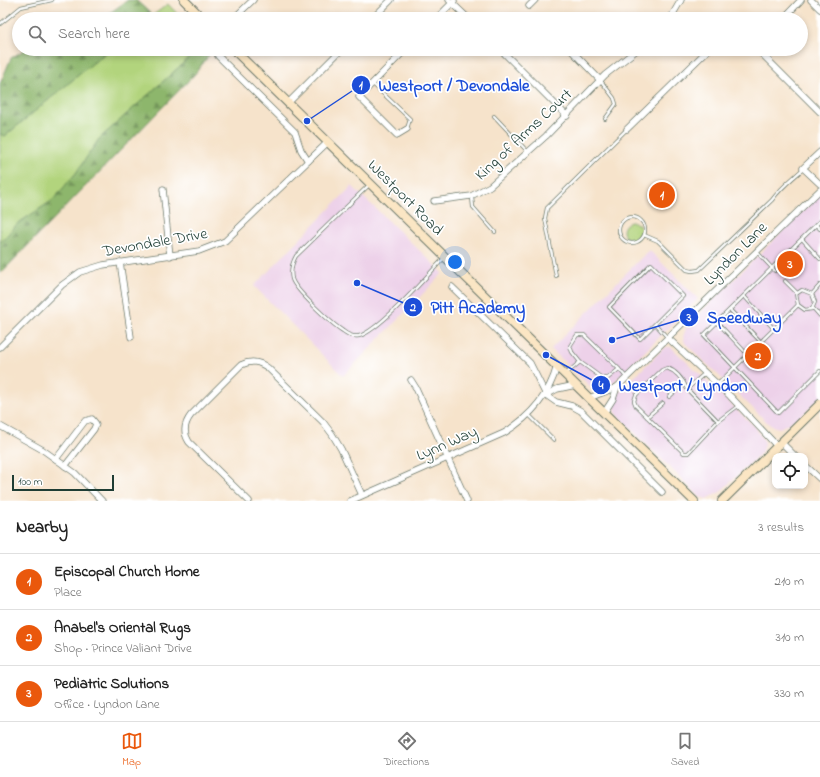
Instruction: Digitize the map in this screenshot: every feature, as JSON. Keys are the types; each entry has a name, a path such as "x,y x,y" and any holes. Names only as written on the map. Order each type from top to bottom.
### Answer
{"main road":[{"path":"184,0 196,12"},
{"name":"Westport Road","path":"240,56 694,501"},
{"path":"722,501 820,404"}],"street":[{"path":"241,12 253,0"},
{"path":"379,12 391,0"},
{"path":"529,6 535,0"},
{"path":"674,12 681,0"},
{"path":"790,12 801,0"},
{"path":"811,0 820,9"},
{"path":"442,12 452,1 462,12"},
{"path":"218,56 294,132 300,150 308,161"},
{"path":"288,102 335,56"},
{"path":"399,56 359,97 397,135 407,129"},
{"path":"507,56 567,116"},
{"path":"577,56 600,80"},
{"name":"King of Arms Court","path":"434,201 472,196 490,186 567,116 600,80 629,56"},
{"path":"627,129 702,56"},
{"path":"766,56 778,72 820,112"},
{"name":"Devondale Drive","path":"0,347 74,276 94,267 207,249 225,241 328,142"},
{"path":"820,152 803,168 820,184"},
{"path":"163,190 170,256"},
{"name":"Lyndon Lane","path":"589,398 617,387 627,378 820,190"},
{"path":"120,262 131,337"},
{"path":"452,287 530,363 546,396 556,402 572,406 581,411 662,492"},
{"path":"669,338 779,444 791,453"},
{"path":"249,501 189,442 185,430 186,422 191,415 241,365 258,362 268,368 323,422 341,449 362,495"},
{"name":"Lynn Way","path":"546,396 557,366"},
{"path":"411,380 467,501"},
{"name":"Lynn Way","path":"350,501 504,433 546,396 557,389 576,385"},
{"name":"Lyndon Lane","path":"604,413 613,399 617,387"},
{"path":"56,459 85,421 88,419 94,421 94,429 65,466"},
{"path":"0,426 56,459 75,473 102,501"},
{"path":"808,468 819,478"}],"lane":[{"path":"15,12 21,7 52,0"},
{"path":"0,24 12,14"},
{"path":"600,80 614,98 616,104 605,119"},
{"path":"373,83 410,119 407,129"},
{"path":"494,116 528,152"},
{"path":"556,276 545,218 547,208 627,129"},
{"path":"644,235 658,241 687,270 699,270 772,200 781,187 792,180 803,168"},
{"path":"371,184 296,256 291,265 292,280 301,293 342,331 352,336 360,336 378,326 445,256"},
{"path":"472,196 473,207 495,232"},
{"path":"630,217 638,218 644,225 644,235 635,243 626,242 620,236 620,224 630,217"},
{"path":"820,221 704,335 778,413 820,372"},
{"path":"816,225 820,230"},
{"path":"802,239 820,259"},
{"path":"757,252 775,271"},
{"path":"651,264 683,296 656,325 640,339 609,307 651,264"},
{"path":"785,281 797,293"},
{"path":"812,294 820,285"},
{"path":"802,290 812,294 815,302 813,308 805,310 798,306 795,298 797,293 802,290"},
{"path":"744,296 774,329"},
{"path":"718,385 798,306"},
{"path":"813,308 820,316"},
{"path":"730,310 761,342"},
{"path":"717,322 748,355"},
{"path":"656,325 669,338"},
{"path":"619,369 608,378 602,378 580,362 572,352 570,346 577,335 584,334 619,369 627,378"},
{"path":"565,375 580,362"},
{"path":"718,421 687,389 673,370 667,368 662,370 636,395 634,401 647,417 684,453 688,453 718,421 738,405"},
{"path":"687,389 705,373"},
{"path":"669,397 684,383"},
{"path":"647,417 663,403"},
{"path":"528,413 554,440"}],"shaded area":[{"path":"352,186 443,273 343,376 254,286"},
{"path":"820,194 820,398 801,416 780,428 770,425 685,343 683,337 687,326"},
{"path":"649,250 698,299 609,387 599,391 592,388 551,349"},
{"path":"665,347 671,347 755,427 765,442 761,453 720,492 707,499 700,497 616,414 616,397 621,390"}],"green space":[{"path":"128,0 136,0 149,12 111,12"},
{"path":"168,4 175,12 157,12"},
{"path":"14,56 102,56 5,136 0,134 0,84 11,58"},
{"path":"102,56 191,56 99,139 76,173 53,200 17,224 0,243 0,134 5,136"},
{"path":"191,56 208,56 194,75 0,274 0,243 17,224 53,200 76,173 99,139"},
{"path":"632,222 638,225 641,231 638,237 632,240 626,237 623,231 626,225"}],"place":[{"name":"Westport / Devondale","path":"307,121"},
{"name":"Episcopal Church Home","path":"662,195"},
{"name":"Pediatric Solutions","path":"790,264"},
{"name":"Pitt Academy","path":"357,283"},
{"name":"Speedway","path":"612,340"},
{"name":"Westport / Lyndon","path":"546,355"},
{"name":"Anabel's Oriental Rugs","path":"758,356"}]}
